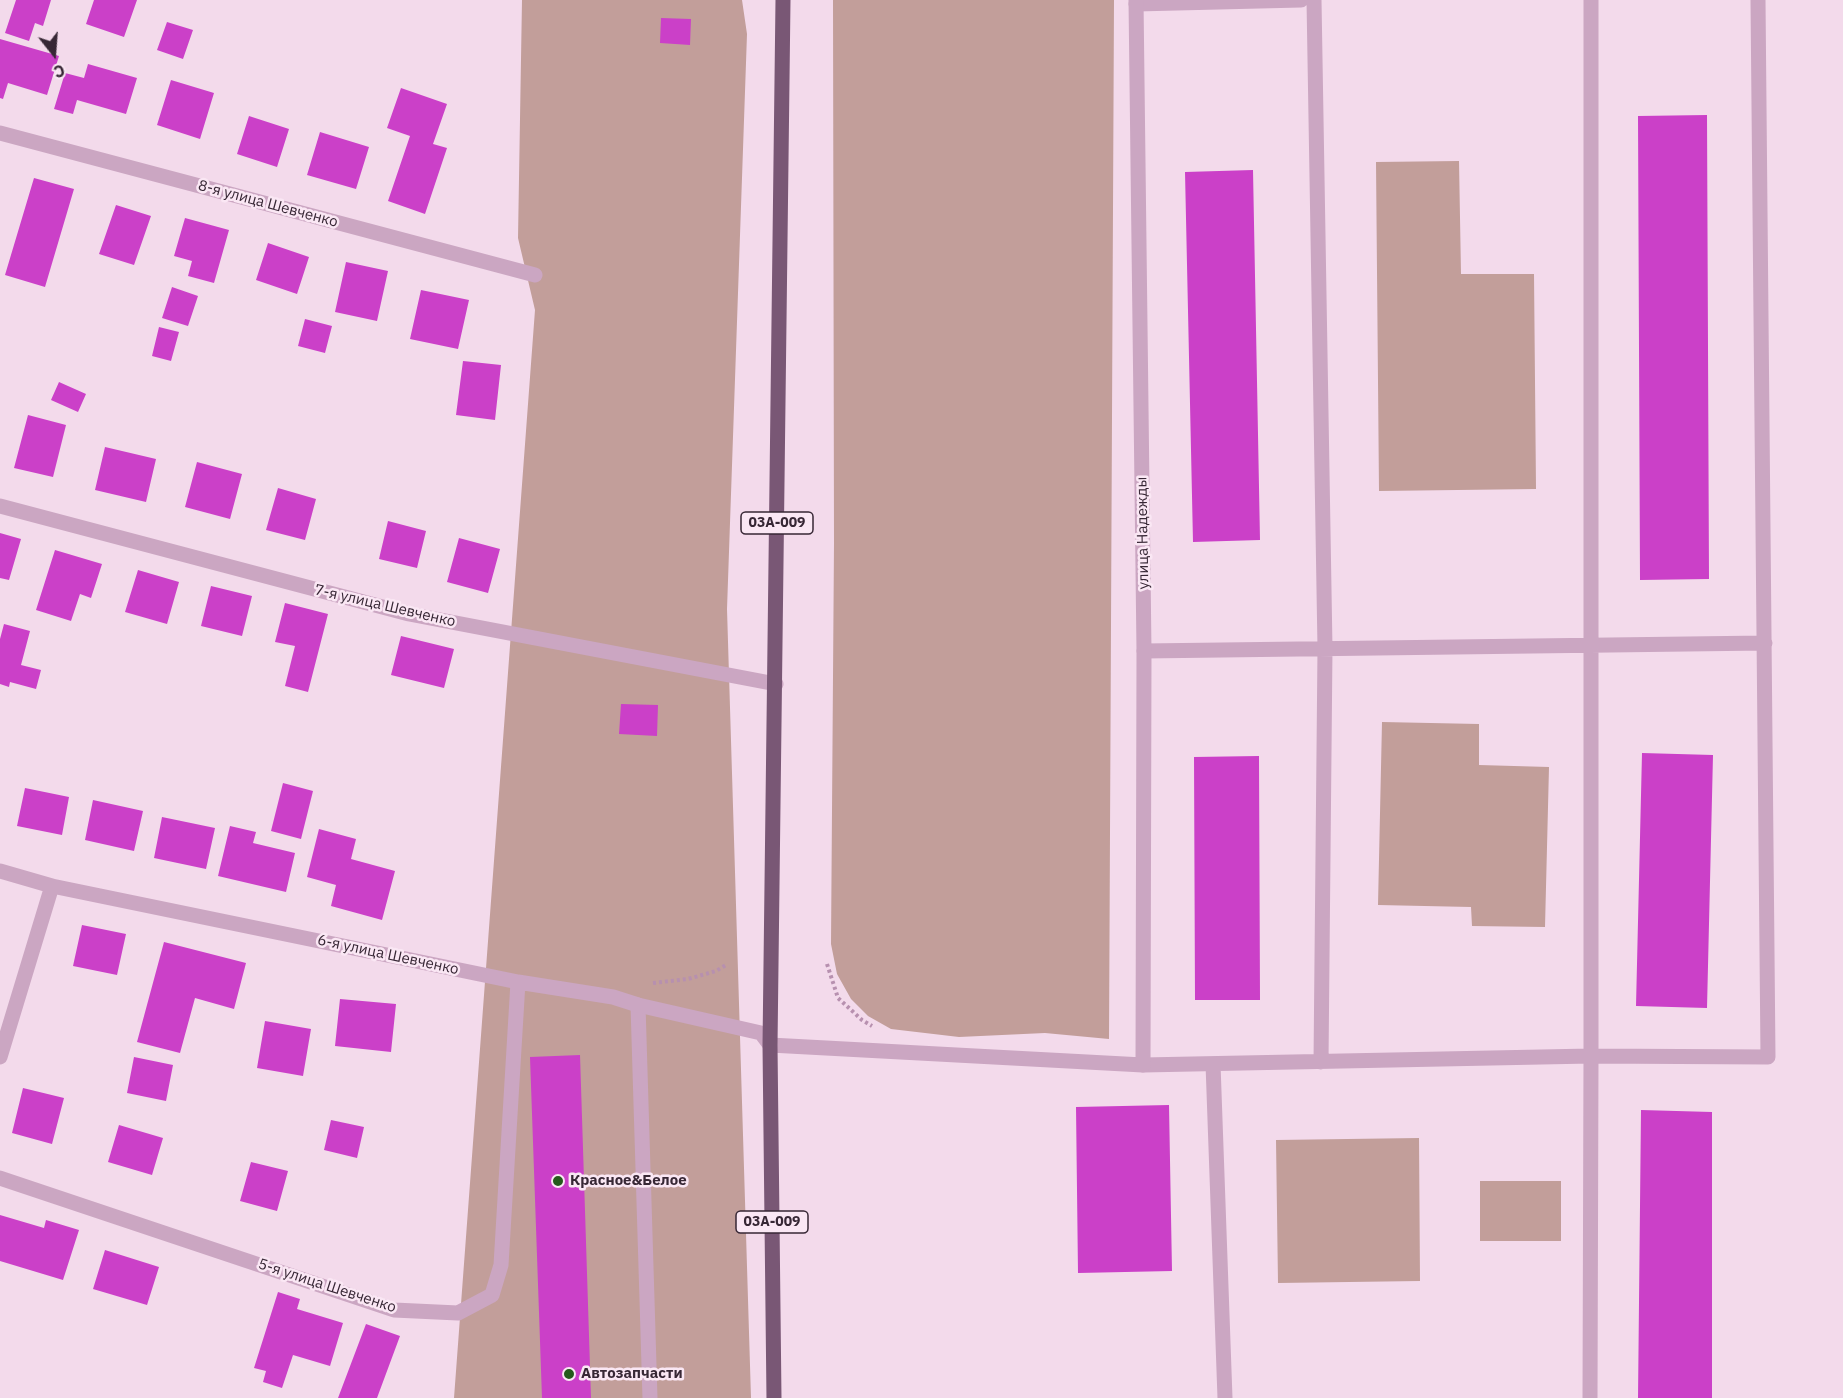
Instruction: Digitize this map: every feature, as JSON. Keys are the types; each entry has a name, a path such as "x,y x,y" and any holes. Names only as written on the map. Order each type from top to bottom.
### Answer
{"main road":[{"name":"03А-009","path":"774,1398 770,1045 783,0"}],"street":[{"path":"1136,2 1301,0"},
{"path":"1314,0 1325,648 1322,1062"},
{"path":"1590,0 1590,1398"},
{"path":"770,1045 1143,1065 1591,1056 1767,1057 1758,0"},
{"name":"улица Надежды","path":"1136,2 1144,651 1143,1065"},
{"name":"8-я улица Шевченко","path":"0,133 536,276"},
{"name":"7-я улица Шевченко","path":"0,506 409,614 776,684"},
{"path":"1144,651 1765,643"},
{"name":"6-я улица Шевченко","path":"0,871 52,886 518,982 613,997 638,1005 761,1033 770,1045"},
{"path":"0,1057 52,886"},
{"name":"5-я улица Шевченко","path":"0,1178 394,1310 458,1313 492,1295 501,1265 518,982"},
{"path":"638,1005 650,1398"},
{"path":"1213,1064 1225,1398"}],"path":[{"path":"827,964 838,998 862,1020 876,1028"},
{"path":"613,997 657,982 688,979 726,966"}],"shaded area":[{"path":"522,0 742,0 747,34 727,609 751,1398 454,1398 535,310 518,238"},
{"path":"833,0 1114,0 1109,1039 1045,1033 959,1037 891,1029 868,1016 851,999 837,974 831,944 834,543"},
{"path":"1459,161 1461,274 1534,274 1536,489 1379,491 1376,162"},
{"path":"1382,722 1479,724 1479,765 1549,767 1545,927 1472,926 1471,907 1378,905"},
{"path":"1419,1138 1420,1281 1278,1283 1276,1140"},
{"path":"1480,1181 1561,1181 1561,1241 1480,1241"}],"building":[{"path":"16,0 51,0 43,26 35,23 29,41 5,33"},
{"path":"94,0 137,0 124,37 86,24"},
{"path":"661,18 691,19 690,45 660,43"},
{"path":"167,22 193,30 183,59 157,50"},
{"path":"0,39 59,56 47,95 8,83 3,99 0,98"},
{"path":"88,64 137,78 126,114 77,100 73,114 54,109 65,73 84,78"},
{"path":"171,80 214,93 200,139 157,125"},
{"path":"401,88 447,104 433,144 447,148 425,214 388,201 410,136 387,128"},
{"path":"1707,115 1709,579 1640,580 1638,116"},
{"path":"249,116 289,129 277,167 237,154"},
{"path":"320,132 369,147 356,189 307,175"},
{"path":"1253,170 1260,540 1193,542 1185,172"},
{"path":"34,178 74,189 45,287 5,275"},
{"path":"116,205 151,216 134,265 99,254"},
{"path":"185,218 229,230 214,283 188,276 192,261 174,256"},
{"path":"268,243 309,257 297,294 256,280"},
{"path":"346,262 388,271 377,321 335,312"},
{"path":"172,287 198,296 188,326 162,318"},
{"path":"421,290 469,300 458,349 410,339"},
{"path":"305,319 332,326 325,353 298,346"},
{"path":"159,327 179,332 171,361 152,356"},
{"path":"463,361 501,365 495,420 456,415"},
{"path":"59,382 86,394 78,412 51,400"},
{"path":"28,415 66,425 53,477 14,468"},
{"path":"105,447 156,459 146,502 95,490"},
{"path":"197,462 242,474 230,519 185,507"},
{"path":"278,488 316,499 305,540 266,530"},
{"path":"388,521 426,531 417,568 379,559"},
{"path":"0,533 21,539 9,580 0,578"},
{"path":"459,538 500,549 488,593 447,582"},
{"path":"55,550 102,564 91,598 80,594 71,621 36,610"},
{"path":"138,570 179,582 167,624 125,612"},
{"path":"211,586 252,596 242,636 201,626"},
{"path":"285,603 328,614 308,692 285,686 295,646 275,642"},
{"path":"4,624 30,631 21,665 41,670 36,689 10,682 9,687 0,684 0,639"},
{"path":"401,636 454,649 444,688 391,675"},
{"path":"621,704 658,705 657,736 619,734"},
{"path":"1642,753 1713,755 1707,1008 1636,1006"},
{"path":"1259,756 1260,1000 1195,1000 1194,757"},
{"path":"283,783 313,791 301,839 271,831"},
{"path":"25,788 69,797 62,835 17,826"},
{"path":"93,800 143,811 134,851 85,840"},
{"path":"162,817 215,828 206,869 154,858"},
{"path":"230,826 256,832 253,843 295,853 286,892 218,876"},
{"path":"319,829 356,839 351,859 395,871 382,920 331,906 336,885 307,877"},
{"path":"82,925 126,934 117,975 73,966"},
{"path":"164,942 246,963 234,1009 195,998 180,1053 137,1042"},
{"path":"340,999 396,1004 391,1052 335,1046"},
{"path":"265,1021 311,1029 303,1076 257,1068"},
{"path":"580,1055 591,1398 542,1398 530,1057"},
{"path":"134,1057 173,1065 166,1101 127,1093"},
{"path":"23,1088 64,1098 52,1144 12,1133"},
{"path":"1169,1105 1172,1271 1078,1273 1076,1107"},
{"path":"1641,1110 1712,1112 1712,1398 1638,1398"},
{"path":"331,1120 364,1127 357,1158 324,1150"},
{"path":"119,1125 163,1138 152,1175 108,1162"},
{"path":"251,1162 288,1171 277,1211 240,1201"},
{"path":"0,1215 44,1228 46,1220 79,1230 63,1280 0,1261"},
{"path":"105,1250 159,1267 147,1305 93,1289"},
{"path":"278,1292 300,1299 297,1309 343,1323 330,1366 293,1355 282,1388 263,1382 266,1371 254,1368"},
{"path":"366,1324 400,1336 377,1398 338,1398"}],"place":[{"name":"Красное&Белое","path":"558,1181"},
{"name":"Автозапчасти","path":"569,1374"}]}
